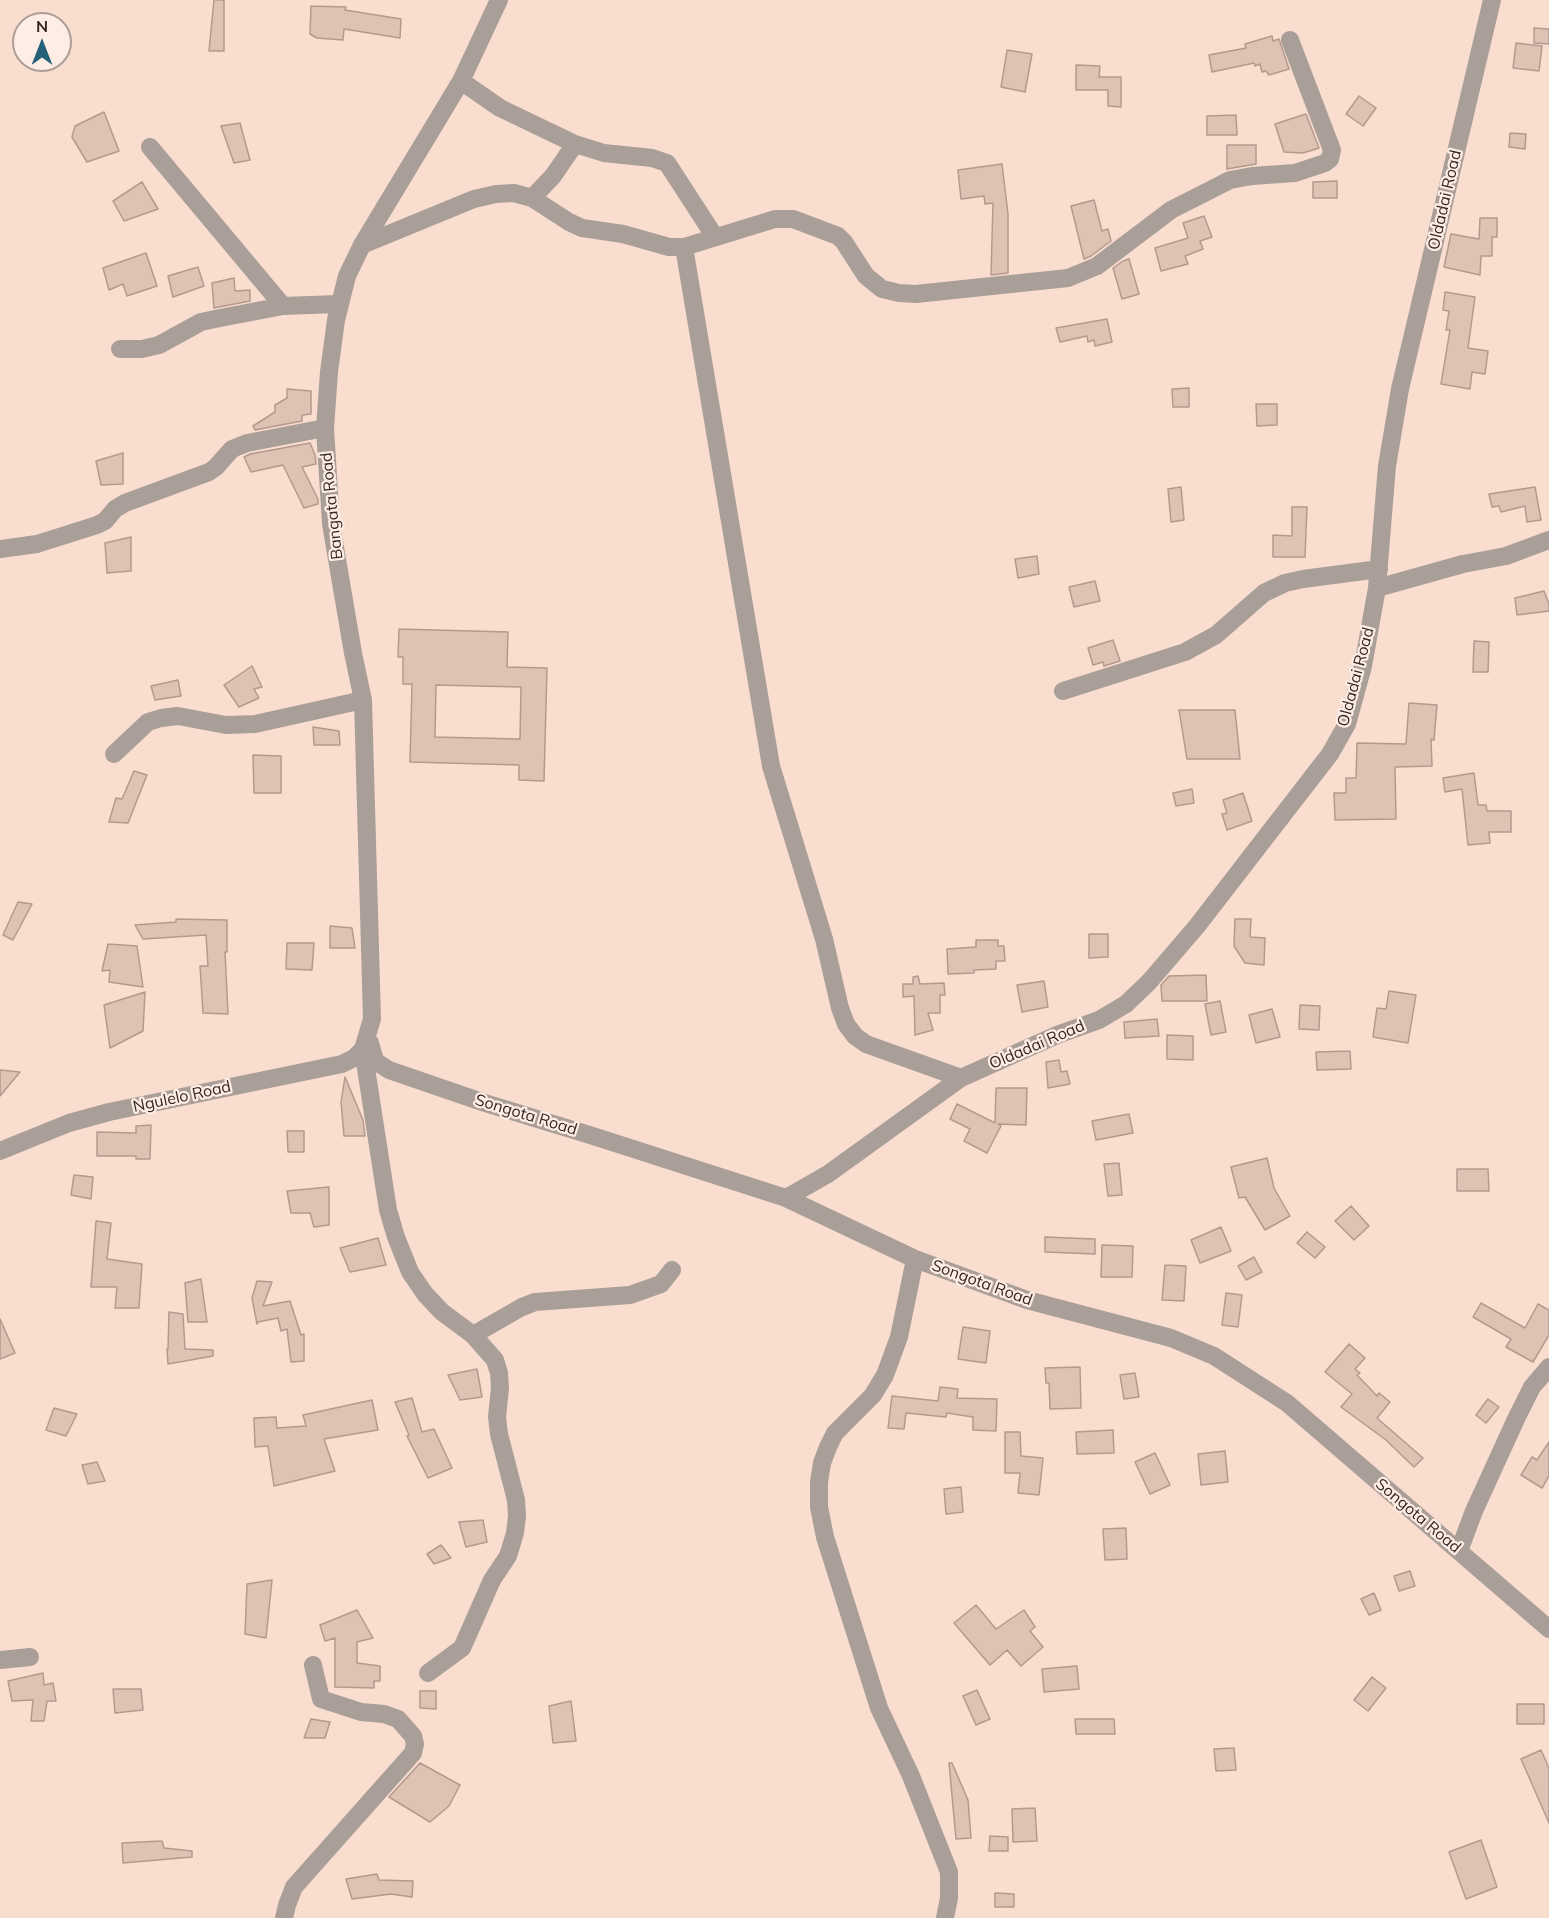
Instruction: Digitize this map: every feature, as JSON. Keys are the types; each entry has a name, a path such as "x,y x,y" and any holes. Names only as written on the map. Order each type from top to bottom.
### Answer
{"street":[{"name":"Bangata Road","path":"366,1041 372,1019 363,700 331,524 325,428 328,372 338,304 347,276 362,245 461,81 499,0"},
{"name":"Oldadai Road","path":"786,1198 828,1174 961,1078 1057,1035 1099,1020 1126,1004 1149,982 1197,926 1330,754 1347,724 1363,666 1377,588 1387,466 1400,389 1492,0"},
{"path":"362,245 474,199 514,193 532,198 582,228 624,234 669,247 684,247 775,219 793,219 838,236 866,276 882,289 899,293 916,294 1068,278 1097,266 1171,210 1230,180 1295,173 1325,163 1330,159 1332,150 1290,40"},
{"path":"461,81 500,108 575,144 604,153 659,159 667,163 715,237"},
{"path":"532,198 553,176 575,144"},
{"path":"150,147 283,306"},
{"path":"684,247 771,766 824,939 840,1008 855,1036 866,1044 961,1078"},
{"path":"120,349 142,349 159,345 201,322 283,306 338,304"},
{"path":"0,549 37,544 97,525 125,503 209,472 231,449 247,443 325,428"},
{"path":"1377,588 1463,564 1506,556 1549,540"},
{"path":"1063,691 1185,652 1216,635 1264,593 1285,583 1379,569"},
{"path":"114,754 148,722 161,718 186,717 226,725 255,724 363,700"},
{"path":"366,1041 387,1210 410,1272 425,1294 442,1312 473,1335 495,1360 500,1388 497,1417 499,1434 516,1500 515,1533 508,1556 492,1580 462,1648 428,1673"},
{"name":"Ngulelo Road","path":"0,1150 69,1123 108,1112 342,1064 354,1058 366,1041"},
{"name":"Songota Road","path":"366,1041 375,1061 389,1070 485,1103 786,1198 915,1259 1027,1300 1171,1338 1215,1356 1287,1403 1549,1629"},
{"path":"915,1259 899,1337 885,1374 873,1395 835,1433 828,1447 822,1463 819,1482 819,1507 825,1537 879,1708 911,1776 949,1872 950,1898 945,1918"},
{"path":"473,1335 535,1302 630,1295 661,1284 672,1270"},
{"path":"1459,1551 1474,1511 1516,1419 1532,1387 1549,1366"},
{"path":"0,1660 30,1657"},
{"path":"284,1918 294,1887 413,1753 415,1744 413,1736 398,1719 384,1714 361,1712 321,1699 313,1665"}],"building":[{"path":"214,0 224,0 224,51 209,51"},
{"path":"311,6 346,7 345,10 401,19 400,38 344,29 343,40 317,38 310,34"},
{"path":"1534,28 1549,29 1549,44 1534,43"},
{"path":"1272,36 1273,41 1279,39 1289,69 1269,75 1266,71 1262,72 1260,64 1255,66 1254,63 1212,72 1209,55 1246,48 1245,44"},
{"path":"1516,43 1542,46 1539,71 1513,68"},
{"path":"1007,50 1032,54 1025,92 1001,87"},
{"path":"1076,65 1100,66 1099,77 1121,77 1121,107 1108,106 1108,90 1076,90"},
{"path":"1359,96 1376,108 1363,126 1346,114"},
{"path":"104,112 119,151 87,162 72,137 75,126"},
{"path":"1306,114 1319,148 1303,153 1284,152 1275,124"},
{"path":"1236,115 1237,135 1207,135 1207,116"},
{"path":"240,123 250,160 234,163 221,126"},
{"path":"1510,133 1526,134 1525,149 1509,147"},
{"path":"1227,145 1256,145 1256,164 1227,169"},
{"path":"1002,164 1008,214 1008,273 991,275 993,203 985,204 984,196 961,199 958,170"},
{"path":"1337,181 1337,198 1313,198 1313,182"},
{"path":"142,182 158,209 124,221 113,201"},
{"path":"1094,200 1102,231 1108,229 1111,241 1084,259 1071,206"},
{"path":"1204,216 1212,237 1200,241 1203,249 1185,256 1188,264 1161,271 1155,248 1188,238 1183,223"},
{"path":"1480,218 1497,218 1497,237 1492,237 1492,256 1481,256 1480,275 1444,267 1451,234 1479,239"},
{"path":"146,253 157,286 127,296 123,284 109,290 103,268"},
{"path":"1129,259 1139,294 1122,299 1113,268"},
{"path":"198,267 204,286 173,297 168,276"},
{"path":"234,278 235,291 250,290 250,301 214,308 212,283"},
{"path":"1445,292 1475,297 1468,348 1488,351 1485,374 1472,372 1470,389 1441,384 1450,330 1446,330 1449,311 1443,310"},
{"path":"1107,319 1112,342 1095,346 1094,340 1088,342 1087,336 1060,342 1056,328"},
{"path":"1189,388 1189,407 1173,407 1172,389"},
{"path":"287,389 311,391 311,414 302,415 302,421 255,430 253,426 275,412 275,405 287,398"},
{"path":"1256,404 1277,404 1277,425 1257,426"},
{"path":"310,443 316,464 302,467 318,499 318,504 304,508 283,465 251,472 244,457 250,454"},
{"path":"123,453 123,484 101,485 96,461"},
{"path":"1181,487 1184,520 1171,522 1168,489"},
{"path":"1535,487 1541,520 1527,522 1525,506 1501,512 1499,506 1492,507 1489,494"},
{"path":"1292,507 1307,507 1305,557 1273,557 1273,535 1292,536"},
{"path":"131,537 131,571 107,573 105,543"},
{"path":"1037,556 1039,574 1018,578 1015,559"},
{"path":"1095,581 1100,601 1074,607 1069,587"},
{"path":"1544,591 1549,611 1517,615 1515,598"},
{"path":"399,629 508,632 507,667 547,668 544,781 519,780 519,765 410,762 412,684 403,684 403,657 398,657","holes":["436,685 521,687 520,739 435,737"]},
{"path":"1113,640 1120,661 1104,666 1103,662 1093,665 1088,648"},
{"path":"1474,641 1489,642 1488,672 1473,672"},
{"path":"252,666 262,687 254,689 259,698 239,707 224,685"},
{"path":"178,680 181,696 155,700 151,686"},
{"path":"1409,703 1437,705 1434,740 1431,739 1432,766 1395,767 1396,819 1335,820 1334,793 1346,793 1346,778 1356,778 1357,743 1406,744"},
{"path":"1179,710 1235,710 1240,759 1187,759"},
{"path":"313,727 339,731 340,745 314,745"},
{"path":"253,755 281,756 281,793 254,793"},
{"path":"134,771 147,775 128,823 109,822 116,798 122,799"},
{"path":"1474,773 1478,805 1486,805 1487,811 1511,811 1511,832 1489,832 1490,843 1468,845 1462,789 1445,792 1443,778"},
{"path":"1192,789 1194,803 1176,806 1173,793"},
{"path":"1243,793 1252,821 1227,830 1222,814 1227,813 1223,800"},
{"path":"18,902 32,904 13,940 3,935"},
{"path":"176,919 227,920 227,952 225,952 228,1014 203,1013 200,966 208,966 206,935 143,939 135,925 176,922"},
{"path":"1235,919 1251,919 1250,937 1265,938 1264,965 1245,963 1234,946"},
{"path":"330,926 352,928 355,948 330,948"},
{"path":"1089,934 1108,934 1108,957 1089,958"},
{"path":"976,940 998,940 998,946 1004,946 1005,961 996,961 996,969 948,974 947,949 976,947"},
{"path":"287,943 314,943 312,970 286,969"},
{"path":"108,944 137,946 143,987 109,982 110,970 102,971"},
{"path":"1206,975 1207,1001 1162,1001 1161,985 1169,976"},
{"path":"918,976 920,984 944,983 945,995 940,995 940,1013 928,1013 933,1030 915,1035 914,996 903,997 903,984 913,984 913,977"},
{"path":"1044,981 1048,1007 1022,1012 1017,985"},
{"path":"1389,991 1416,995 1408,1043 1373,1037 1377,1008 1386,1009"},
{"path":"145,992 143,1031 110,1048 104,1005"},
{"path":"1220,1001 1226,1032 1211,1035 1205,1004"},
{"path":"1300,1005 1320,1006 1319,1030 1299,1029"},
{"path":"1272,1009 1280,1037 1256,1043 1249,1015"},
{"path":"1157,1019 1159,1036 1125,1038 1124,1022"},
{"path":"1167,1035 1193,1036 1193,1060 1167,1059"},
{"path":"1350,1051 1351,1069 1317,1070 1316,1052"},
{"path":"1059,1060 1061,1072 1067,1071 1070,1084 1048,1088 1046,1062"},
{"path":"0,1070 20,1072 0,1096"},
{"path":"345,1077 363,1120 365,1136 344,1136 341,1102"},
{"path":"996,1088 1027,1088 1026,1125 998,1124 1001,1126 987,1153 964,1141 970,1129 950,1119 957,1104 995,1123"},
{"path":"1129,1114 1133,1133 1096,1140 1092,1121"},
{"path":"151,1125 150,1159 136,1159 136,1156 97,1156 97,1132 136,1133 136,1126"},
{"path":"287,1131 304,1131 304,1152 288,1152"},
{"path":"1267,1158 1274,1188 1290,1216 1265,1230 1245,1197 1239,1198 1231,1167"},
{"path":"1119,1163 1122,1195 1108,1196 1104,1164"},
{"path":"1457,1169 1488,1169 1489,1191 1457,1191"},
{"path":"74,1175 93,1177 91,1199 71,1195"},
{"path":"329,1187 329,1225 314,1227 310,1213 291,1213 287,1191"},
{"path":"1351,1206 1369,1226 1354,1240 1335,1221"},
{"path":"96,1221 111,1223 107,1259 142,1264 139,1308 115,1308 117,1287 91,1287"},
{"path":"1221,1227 1231,1251 1200,1263 1191,1240"},
{"path":"1307,1232 1325,1247 1315,1258 1297,1243"},
{"path":"1045,1237 1095,1239 1095,1254 1045,1252"},
{"path":"378,1238 386,1265 350,1272 340,1248"},
{"path":"1102,1245 1133,1246 1132,1277 1101,1277"},
{"path":"1254,1257 1262,1272 1246,1280 1238,1266"},
{"path":"1165,1265 1186,1266 1184,1301 1162,1300"},
{"path":"201,1279 207,1322 188,1322 185,1283"},
{"path":"257,1281 272,1282 263,1306 290,1301 301,1335 304,1334 304,1361 291,1362 287,1329 281,1331 278,1318 257,1324 252,1298"},
{"path":"1226,1293 1242,1295 1238,1327 1222,1325"},
{"path":"1481,1303 1525,1328 1538,1304 1549,1310 1549,1335 1533,1362 1506,1347 1511,1339 1473,1317"},
{"path":"169,1312 183,1314 185,1349 213,1350 213,1356 168,1364"},
{"path":"0,1319 15,1353 0,1359"},
{"path":"963,1327 990,1331 986,1363 958,1359"},
{"path":"1349,1344 1365,1358 1355,1369 1360,1373 1357,1375 1377,1396 1379,1393 1390,1402 1377,1418 1423,1458 1414,1467 1386,1440 1341,1407 1352,1394 1325,1372"},
{"path":"1080,1367 1081,1408 1050,1409 1049,1383 1046,1383 1045,1368"},
{"path":"477,1369 482,1397 460,1400 448,1375"},
{"path":"1135,1373 1139,1397 1124,1399 1120,1375"},
{"path":"940,1387 958,1389 957,1398 997,1399 996,1431 973,1430 973,1417 947,1413 946,1417 906,1413 904,1429 888,1428 892,1396 938,1401"},
{"path":"412,1398 422,1432 434,1429 452,1468 428,1478 407,1436 409,1435 395,1402"},
{"path":"1488,1399 1499,1407 1486,1423 1476,1415"},
{"path":"372,1400 378,1430 324,1439 335,1471 274,1486 268,1446 255,1447 254,1418 276,1417 277,1428 306,1426 303,1415"},
{"path":"54,1408 77,1414 66,1436 46,1430"},
{"path":"1113,1430 1114,1453 1077,1454 1076,1432"},
{"path":"1005,1432 1020,1432 1021,1456 1043,1458 1039,1495 1018,1493 1020,1473 1005,1473"},
{"path":"1549,1442 1549,1476 1542,1488 1521,1475 1532,1457 1537,1460"},
{"path":"1225,1451 1228,1482 1201,1485 1198,1454"},
{"path":"1155,1453 1170,1485 1150,1494 1135,1462"},
{"path":"97,1462 105,1481 88,1484 82,1465"},
{"path":"961,1487 963,1512 946,1514 944,1489"},
{"path":"483,1520 487,1542 466,1547 459,1522"},
{"path":"1126,1528 1127,1559 1105,1560 1103,1529"},
{"path":"441,1545 451,1558 434,1564 427,1554"},
{"path":"1410,1571 1415,1586 1399,1591 1394,1576"},
{"path":"272,1580 266,1638 245,1634 247,1584"},
{"path":"1374,1593 1381,1610 1369,1615 1361,1599"},
{"path":"976,1605 996,1629 1024,1610 1035,1627 1030,1631 1043,1647 1021,1666 1007,1650 990,1665 954,1623"},
{"path":"357,1610 373,1638 357,1642 357,1663 380,1666 380,1681 374,1681 374,1688 335,1687 335,1638 325,1641 320,1625"},
{"path":"1077,1666 1079,1689 1044,1692 1042,1669"},
{"path":"43,1673 44,1685 53,1683 56,1701 47,1701 44,1721 31,1721 33,1700 12,1701 8,1681"},
{"path":"1372,1677 1386,1688 1368,1711 1354,1700"},
{"path":"113,1689 141,1689 143,1710 115,1713"},
{"path":"977,1690 990,1719 976,1725 963,1696"},
{"path":"420,1691 436,1691 436,1709 420,1708"},
{"path":"571,1701 576,1741 553,1743 549,1706"},
{"path":"1517,1704 1544,1704 1544,1724 1517,1724"},
{"path":"311,1719 330,1722 325,1738 304,1738"},
{"path":"1075,1719 1114,1719 1115,1734 1076,1734"},
{"path":"1234,1748 1236,1770 1216,1771 1214,1749"},
{"path":"1541,1750 1549,1768 1549,1823 1521,1759"},
{"path":"420,1763 460,1785 449,1806 430,1822 389,1797"},
{"path":"949,1763 952,1763 968,1800 971,1838 956,1839"},
{"path":"1035,1808 1037,1841 1013,1842 1012,1809"},
{"path":"990,1836 1008,1837 1008,1851 989,1851"},
{"path":"1481,1840 1497,1887 1466,1899 1449,1852"},
{"path":"162,1841 164,1848 192,1851 192,1857 123,1863 122,1843"},
{"path":"377,1874 379,1880 413,1881 412,1897 391,1894 352,1899 346,1879"},
{"path":"995,1893 1014,1894 1014,1907 995,1907"}]}
